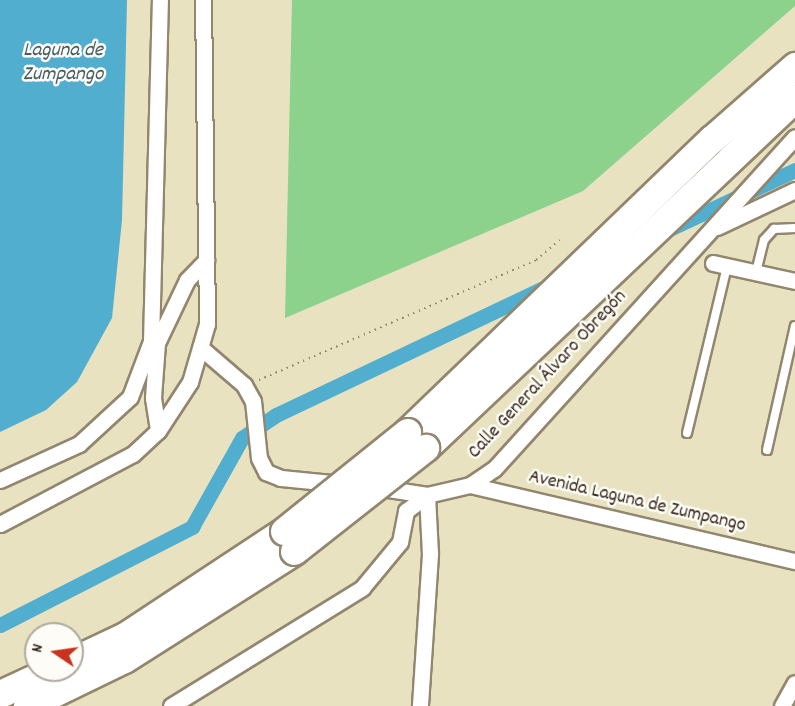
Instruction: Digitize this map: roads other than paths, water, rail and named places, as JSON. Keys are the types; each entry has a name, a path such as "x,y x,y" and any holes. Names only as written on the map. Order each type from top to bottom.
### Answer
{"highway":[{"path":"27,706 124,659 289,541 416,440 659,206 795,66"},
{"path":"659,206 795,98"},
{"path":"84,655 125,636 289,541"},
{"path":"0,694 26,682"}],"street":[{"path":"158,431 153,398 160,0"},
{"path":"0,524 133,454 158,431 190,382 201,348 206,260 203,0"},
{"name":"Calle General Álvaro Obregón","path":"171,706 362,588 399,542 406,511 427,495 470,485 494,469 706,232 746,193 783,147 795,137"},
{"path":"706,232 795,190"},
{"path":"0,480 79,444 130,397 154,342 187,280 206,260"},
{"path":"720,264 795,281"},
{"path":"201,348 244,385 253,401 255,430 263,465 281,478 427,495 430,554 420,706"},
{"name":"Avenida Laguna de Zumpango","path":"470,485 795,561"},
{"path":"782,706 795,683"}],"lane":[{"path":"756,272 764,240 774,229 795,228"},
{"path":"687,433 720,264"},
{"path":"767,450 795,326"}],"water":[{"name":"Laguna de Zumpango","path":"0,0 127,0 122,220 112,318 77,382 46,410 0,432"}],"waterway":[{"path":"665,231 795,170"},
{"path":"0,625 192,527 242,438 276,415 548,286"}]}
